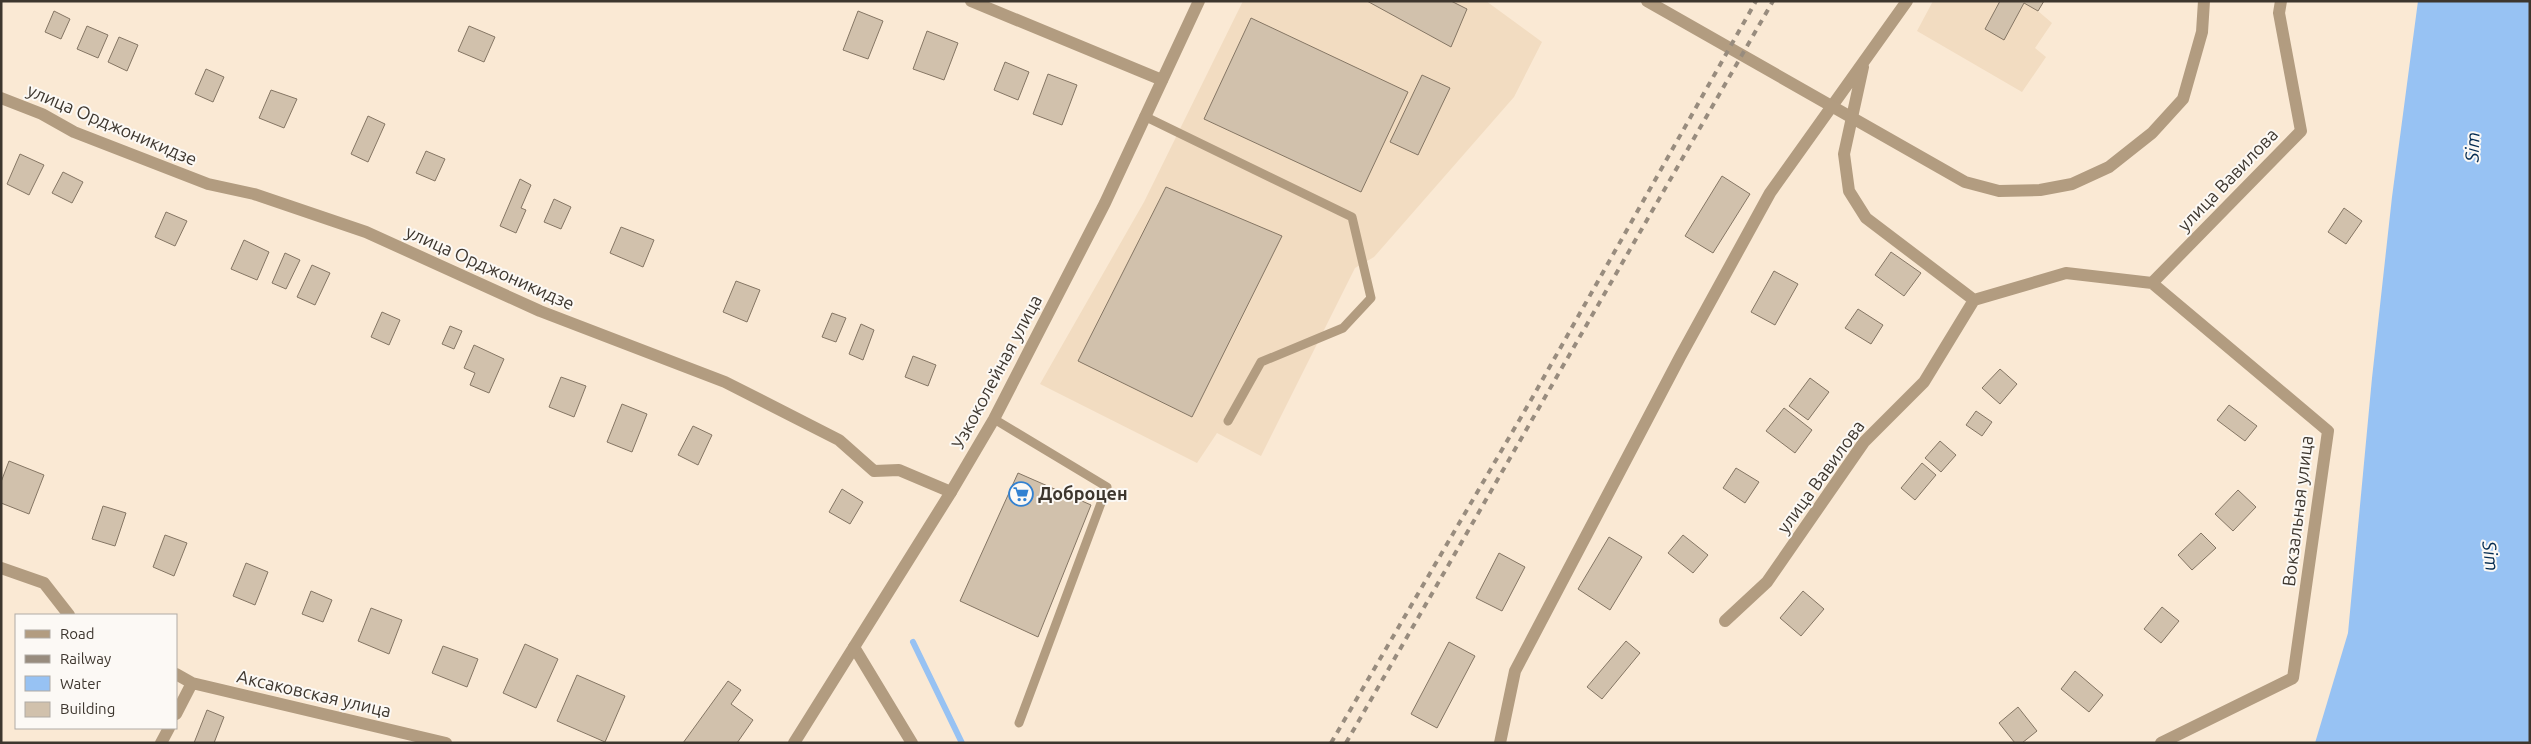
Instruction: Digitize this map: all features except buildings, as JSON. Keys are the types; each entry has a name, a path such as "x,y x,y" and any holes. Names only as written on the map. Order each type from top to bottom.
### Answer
{"street":[{"path":"971,1 1162,80"},
{"name":"Узкоколейная улица","path":"794,743 951,492 994,419 1105,203 1199,1"},
{"path":"1646,1 1966,182 1999,191 2040,190 2072,184 2109,167 2152,133 2183,99 2202,32 2204,1"},
{"path":"1500,743 1515,671 1680,357 1770,193 1907,1"},
{"name":"улица Вавилова","path":"2152,283 2301,131 2280,13 2281,1"},
{"path":"1864,62 1844,154 1849,191 1866,218 1974,300 2066,274 2152,283"},
{"name":"улица Орджоникидзе","path":"1,98 42,114 74,132 208,184 254,194 366,232 540,311 725,382 839,440 874,471 899,470 951,492"},
{"name":"Вокзальная улица","path":"2152,283 2328,431 2293,678 2161,743"},
{"name":"улица Вавилова","path":"1725,621 1767,582 1864,442 1924,382 1974,300"},
{"path":"1,568 44,582 69,614"},
{"path":"854,647 912,743"},
{"name":"Аксаковская улица","path":"178,675 192,683 446,743"},
{"path":"178,710 192,683"},
{"path":"161,743 168,729"}],"lane":[{"path":"1144,116 1352,218 1371,298 1344,328 1261,362 1228,421"},
{"path":"994,419 1107,487 1019,723"}],"shaded area":[{"path":"1243,1 1486,1 1542,42 1514,97 1374,257 1355,268 1261,456 1217,433 1197,463 1040,384 1144,202"},
{"path":"1933,1 2044,1 2038,11 2052,23 2035,48 2046,57 2022,92 1917,31"}],"water":[{"name":"Sim","path":"2418,1 2530,1 2530,743 2315,743 2348,633 2372,378 2392,197"}],"waterway":[{"path":"913,642 962,743"}],"railway":[{"path":"1331,743 1531,400 1756,1"},
{"path":"1346,743 1773,1"}],"place":[{"name":"Доброцен","path":"1021,494"}]}
